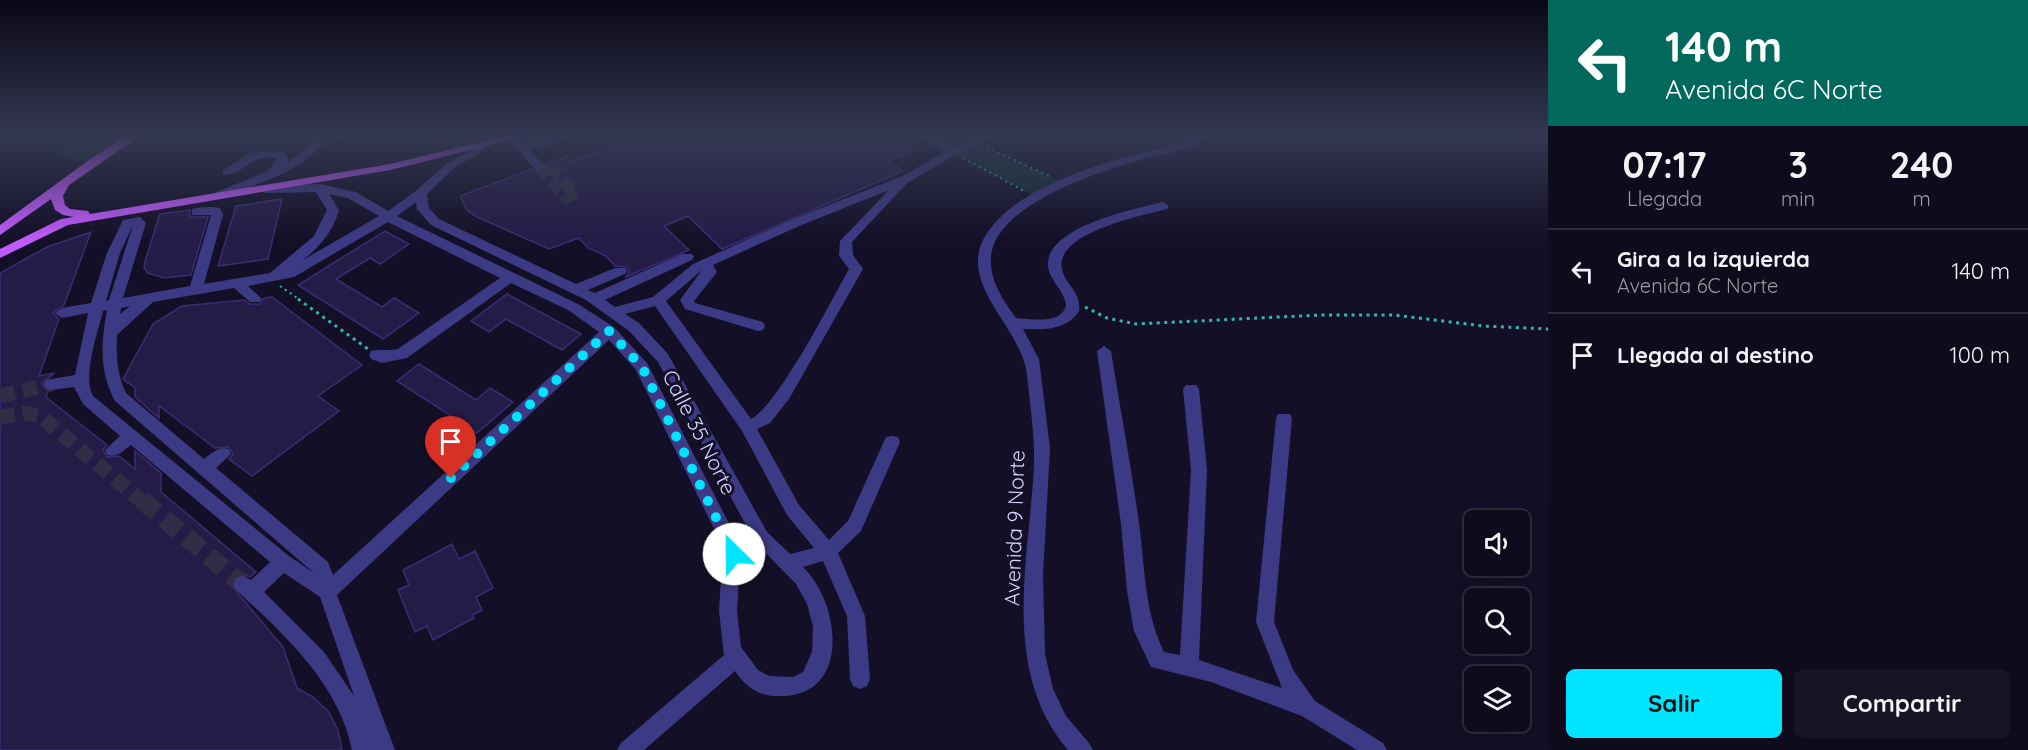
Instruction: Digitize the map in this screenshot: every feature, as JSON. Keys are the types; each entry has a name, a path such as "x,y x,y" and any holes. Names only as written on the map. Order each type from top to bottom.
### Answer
{"main road":[{"path":"0,229 13,222 82,171"},
{"path":"13,222 65,222 218,194 365,171"},
{"path":"73,178 60,192 57,204 67,212 96,215"},
{"path":"0,254 39,223"}],"street":[{"path":"269,174 272,171"},
{"path":"218,194 275,171"},
{"path":"254,189 289,171"},
{"path":"61,316 117,302 270,278 300,270 389,216 421,193 445,171"},
{"path":"634,327 652,303 706,264 795,223 909,178 921,171"},
{"name":"Avenida 9 Norte","path":"1082,750 1052,710 1036,665 1032,604 1042,462 1036,394 1029,350 992,291 983,261 991,237 1002,224 1038,198 1064,183 1098,171"},
{"path":"748,427 764,419 784,395 856,269 846,256 846,242 864,221 909,178"},
{"name":"Calle 35 Norte","path":"254,189 320,189 352,195 409,229 573,307 609,331 642,367 732,547 728,611 732,650 736,657 751,677 767,686 794,687 810,679 818,667 822,652 821,616 811,590 762,537 663,358 634,327 595,299 435,222 423,209 421,193"},
{"path":"270,278 311,247 331,221 333,210 320,189"},
{"path":"1012,323 1046,324 1068,316 1073,300 1054,268 1053,256 1059,247 1086,231 1114,219 1163,206"},
{"path":"196,212 210,210 216,211 217,215 196,289"},
{"path":"327,592 283,562 88,400 81,387 97,308 125,225 136,220 140,223 120,278 111,333 111,384 120,397 322,567 327,592 384,750"},
{"path":"595,299 687,257"},
{"path":"706,264 710,272 689,295 687,300 690,306 758,326"},
{"path":"577,290 620,271"},
{"path":"376,355 382,358 402,354 510,277"},
{"path":"120,278 132,287 159,294"},
{"path":"237,283 255,299"},
{"path":"111,333 136,307 159,294"},
{"path":"652,303 748,427 793,510 828,552 856,616 860,680"},
{"path":"615,312 652,303"},
{"path":"327,592 609,331"},
{"path":"1104,351 1144,631 1158,660 1189,666 1242,682 1308,708 1376,750"},
{"path":"51,384 82,380"},
{"path":"1189,666 1199,470 1191,389"},
{"path":"1284,418 1264,622 1285,676 1308,708"},
{"path":"112,450 131,437"},
{"path":"788,563 828,552 846,538 855,526 892,442"},
{"path":"204,468 223,454"},
{"path":"283,562 246,588 288,625 351,707 363,750"},
{"path":"628,750 736,657"}],"path":[{"path":"988,171 1038,198"},
{"path":"1038,171 1064,183"},
{"path":"270,278 376,355"},
{"path":"1073,300 1107,318 1136,324 1320,315 1395,315 1483,326 1548,329"}],"green space":[{"path":"987,171 1038,171 1064,183 1038,198"}],"building":[{"path":"527,171 903,171 722,249 688,216 664,226 689,250 626,277 629,272 627,267 615,266 606,256 588,248 579,238 549,249 475,216 467,210 460,196"},
{"path":"282,199 268,259 218,266 236,206"},
{"path":"190,210 190,217 208,217 191,275 164,278 148,273 144,268 145,261 160,214"},
{"path":"385,231 409,244 380,264 370,258 336,279 382,307 394,298 419,313 383,339 298,285"},
{"path":"91,232 64,305 53,313 59,319 39,376 55,373 41,383 48,391 46,397 107,445 103,450 107,457 119,456 135,469 135,451 161,473 161,492 256,572 250,577 243,574 235,576 231,585 283,647 297,688 313,697 328,711 338,730 342,750 0,750 0,273 47,247"},
{"path":"507,294 581,334 562,350 506,319 489,332 471,321"},
{"path":"272,297 362,365 318,396 339,411 252,476 229,459 233,454 229,447 215,448 159,406 159,418 135,397 135,388 123,379 153,324 182,306 244,300 250,304 260,304 264,298"},
{"path":"419,364 476,400 490,388 513,402 477,433 397,381"},
{"path":"452,544 459,559 475,551 493,588 476,597 482,610 472,615 474,618 433,640 427,626 415,632 398,590 409,585 403,570"}],"tunnel":[{"path":"543,171 566,197 576,193 555,171"},
{"path":"0,396 51,384"},
{"path":"0,417 25,413 40,416 143,502"},
{"path":"142,500 242,584"}],"route":[{"path":"451,478 609,331 642,367 734,554"}]}
